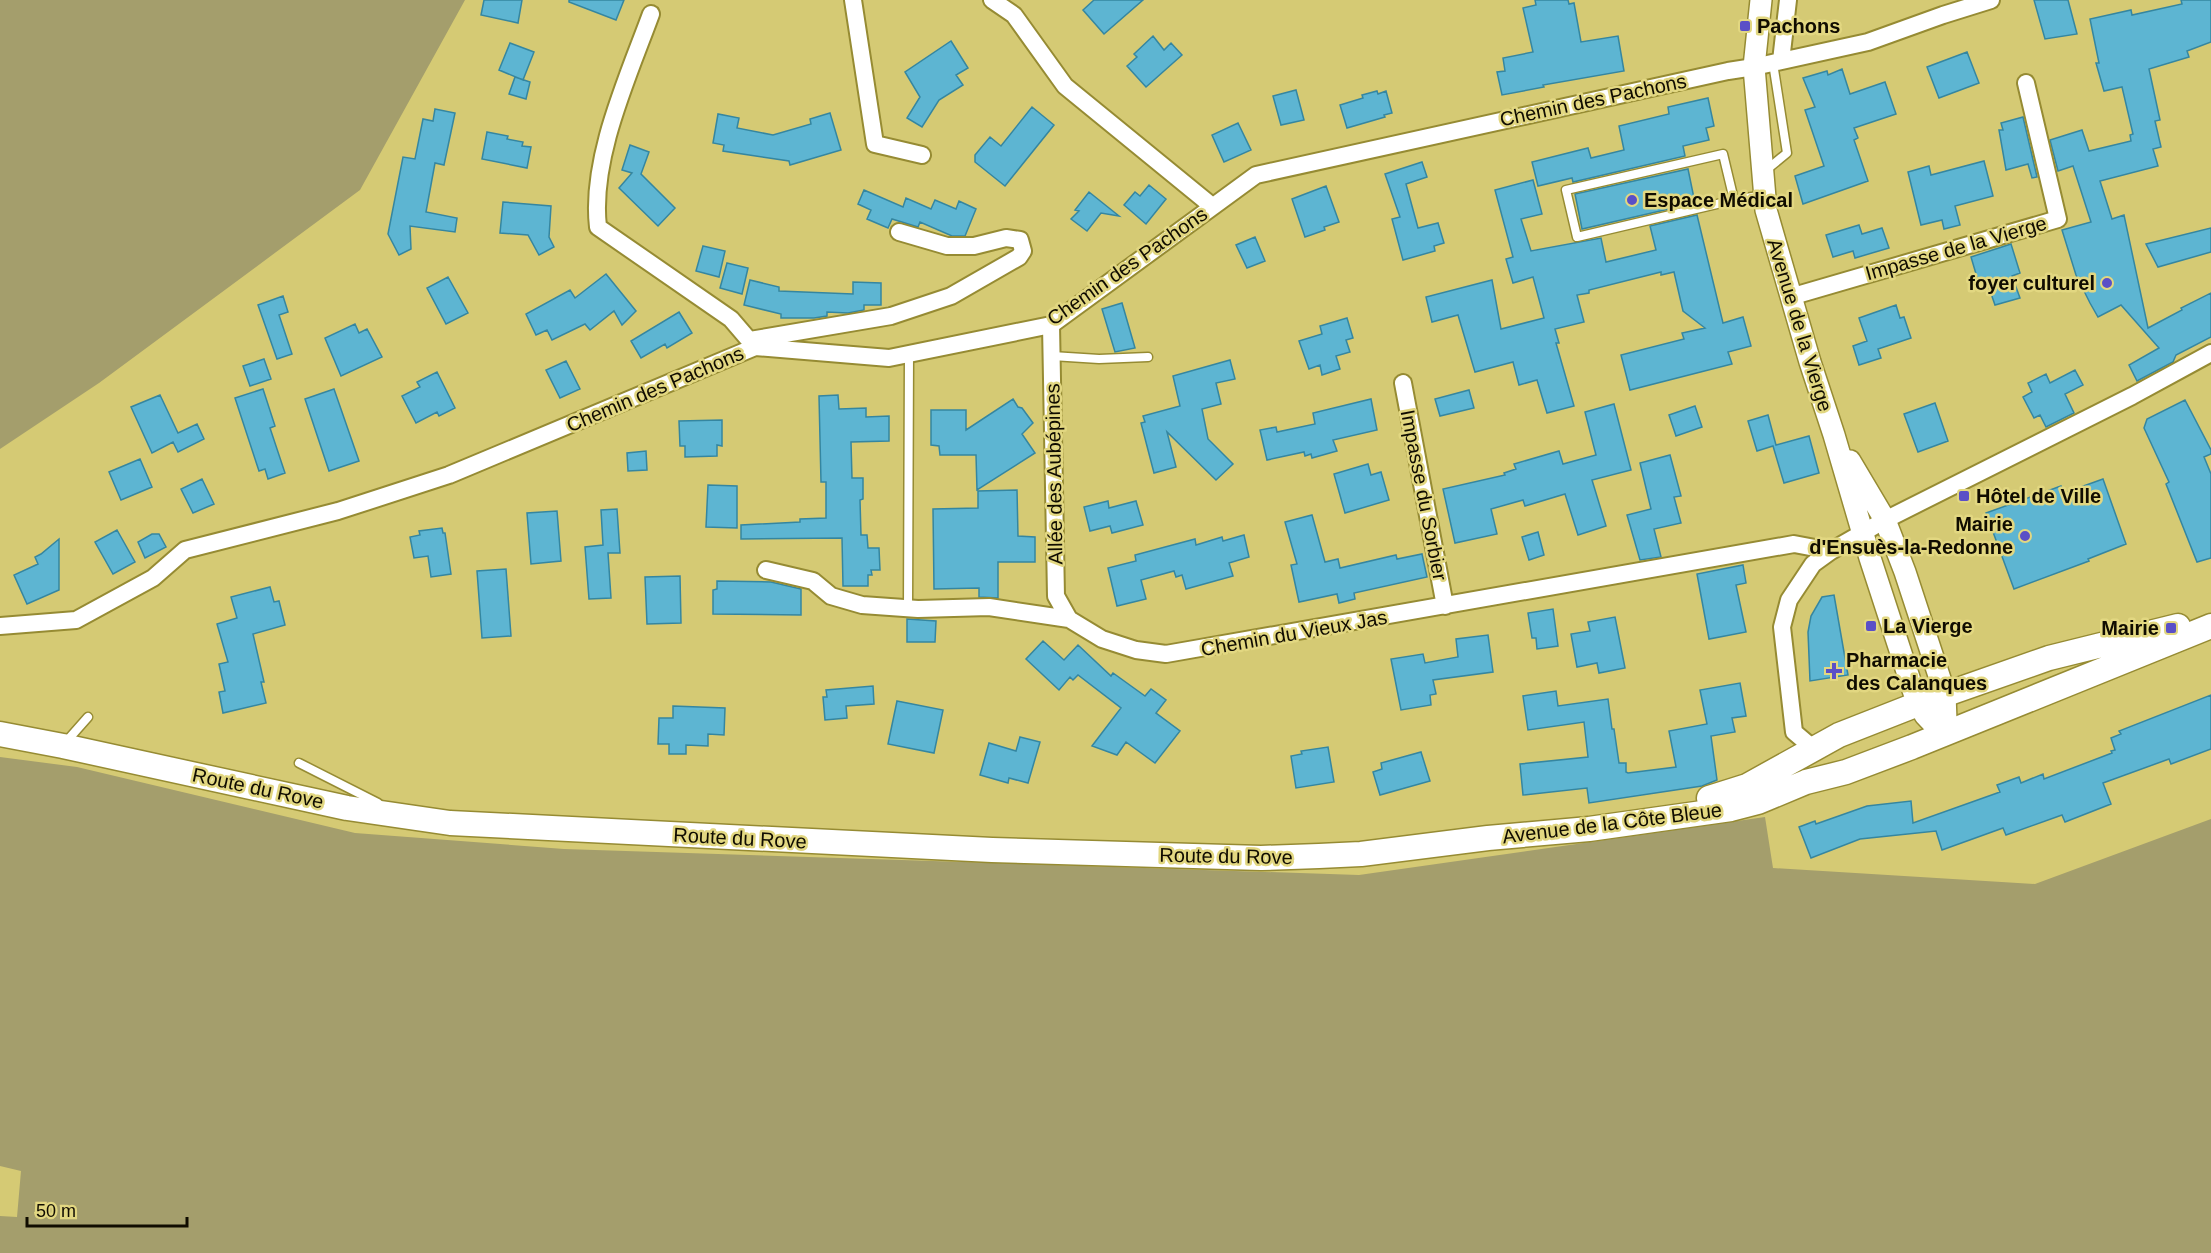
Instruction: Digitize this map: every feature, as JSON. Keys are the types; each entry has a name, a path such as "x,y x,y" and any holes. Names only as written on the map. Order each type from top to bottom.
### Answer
{"main road":[{"name":"Avenue de la Côte Bleue","path":"1488,838 1575,819 1705,799 1732,792 1839,735 1945,694 2049,658 2211,618"},
{"name":"Avenue de la Côte Bleue","path":"1488,838 1589,829 1731,809 1758,802 1806,782 1846,772 1944,735 2211,626"},
{"name":"Route du Rove","path":"0,734 313,800 406,817 484,826 992,850 1261,858 1361,854 1488,838"}],"street":[{"path":"853,0 875,144 922,156"},
{"path":"992,0 1014,15 1065,86 1212,206"},
{"name":"Avenue de la Vierge","path":"1761,0 1769,64 1763,173 1766,210 1790,297 1834,435"},
{"path":"1769,64 1788,0"},
{"name":"Chemin des Pachons","path":"0,626 76,620 153,578 185,550 338,512 449,475 752,343 890,358 1051,325 1256,174 1869,42 1990,0"},
{"path":"651,14 609,130 595,207 597,227 731,319 752,343 901,312 959,292 1019,257 1023,251 1020,240 1015,238 974,246 947,246 899,232"},
{"name":"Impasse de la Vierge","path":"1790,297 2058,219 2026,83"},
{"name":"Allée des Aubépines","path":"1051,325 1056,596 1069,618"},
{"path":"1814,749 1794,732 1782,627 1789,600 1813,564 1885,520 2132,396 2211,353"},
{"name":"Impasse du Sorbier","path":"1402,383 1445,606"},
{"path":"1834,435 1885,520 1905,572 1945,694 1944,735"},
{"path":"1834,435 1918,704 1944,735"},
{"name":"Chemin du Vieux Jas","path":"766,570 813,581 831,596 862,605 908,608 989,608 1069,618 1102,639 1136,650 1166,654 1794,544 1831,551"}],"lane":[{"path":"1734,200 1723,154 1566,190 1577,237 1734,200 1765,195"},
{"path":"908,608 909,354"},
{"path":"1052,356 1099,359 1148,357"},
{"path":"63,746 88,717"},
{"path":"299,763 406,817"}],"shaded area":[{"path":"0,0 465,0 360,190 99,383 0,449"},
{"path":"0,757 77,767 355,833 564,849 1359,875 1765,817 1773,868 2035,884 2211,819 2211,1253 0,1253 0,1216 17,1217 21,1171 0,1166"}],"building":[{"path":"484,0 522,0 518,23 481,15"},
{"path":"569,0 624,0 616,20 569,2"},
{"path":"1094,0 1143,0 1104,34 1083,10"},
{"path":"1535,0 1568,0 1569,4 1574,3 1581,42 1618,36 1624,71 1543,85 1544,87 1502,95 1497,72 1505,71 1503,58 1533,52 1523,8 1536,5"},
{"path":"2034,0 2068,0 2077,34 2045,39"},
{"path":"2181,0 2211,0 2211,42 2187,51 2189,57 2149,69 2160,120 2155,121 2161,147 2153,149 2158,166 2100,181 2112,219 2124,215 2148,328 2211,293 2211,337 2176,355 2173,362 2137,381 2129,365 2159,348 2121,305 2098,317 2090,303 2076,275 2062,230 2091,222 2073,166 2058,171 2050,140 2082,130 2089,151 2131,141 2130,135 2133,134 2122,87 2104,91 2096,63 2099,63 2090,19 2131,10 2132,15 2182,4"},
{"path":"1153,36 1164,50 1171,43 1182,55 1146,87 1127,66 1137,57 1134,54"},
{"path":"951,41 968,68 956,75 963,85 939,100 922,127 907,118 920,97 905,72"},
{"path":"510,43 534,52 523,80 499,70"},
{"path":"1967,52 1979,83 1939,98 1927,67"},
{"path":"1842,69 1850,94 1885,82 1896,114 1854,128 1858,138 1854,140 1868,181 1803,204 1795,176 1824,166 1805,110 1815,107 1803,78 1827,71 1828,75"},
{"path":"515,77 530,82 526,99 509,94"},
{"path":"1296,90 1304,120 1281,125 1273,96"},
{"path":"1377,91 1378,94 1386,91 1392,113 1347,128 1340,105"},
{"path":"1708,98 1714,126 1706,128 1709,140 1683,146 1685,156 1573,182 1572,178 1538,186 1532,162 1588,148 1591,158 1624,150 1619,126 1669,114 1668,107"},
{"path":"1032,107 1054,125 1005,186 975,162 975,155 990,137 1001,146"},
{"path":"435,109 455,113 444,165 435,163 426,212 457,218 455,232 410,226 411,249 399,255 388,234 403,157 415,159 423,119 433,121"},
{"path":"830,113 841,150 790,165 789,161 723,151 724,145 713,143 718,114 739,118 737,128 773,135 811,124 810,119"},
{"path":"2023,117 2037,177 2032,178 2028,164 2006,170 1999,130 2003,130 2001,123"},
{"path":"1238,123 1251,150 1224,162 1212,135"},
{"path":"487,132 508,136 507,139 523,142 522,146 531,147 527,168 482,159"},
{"path":"630,145 649,152 641,174 675,208 658,226 619,188 632,173 622,170"},
{"path":"1984,161 1993,196 1955,206 1960,225 1944,229 1942,220 1921,225 1908,172 1929,166 1931,175"},
{"path":"1422,162 1427,177 1406,184 1418,228 1438,223 1444,243 1434,246 1435,251 1403,260 1392,219 1400,217 1385,174"},
{"name":"Espace Médical","path":"1688,169 1695,203 1582,229 1575,194"},
{"path":"1533,180 1542,214 1521,219 1531,251 1601,238 1606,262 1656,250 1650,226 1697,215 1723,323 1743,317 1751,346 1728,352 1732,364 1630,390 1621,355 1684,339 1682,333 1705,328 1683,311 1674,272 1661,275 1661,272 1577,295 1584,322 1555,329 1559,343 1556,343 1574,406 1547,413 1537,380 1519,385 1513,362 1475,372 1458,315 1432,322 1426,297 1492,280 1501,329 1544,318 1533,277 1513,283 1506,259 1513,257 1495,190"},
{"path":"1149,185 1166,199 1146,224 1124,205 1135,192 1140,196"},
{"path":"1326,186 1339,222 1305,237 1292,199"},
{"path":"864,190 903,207 906,198 931,209 935,200 956,209 959,201 976,209 965,236 952,236 920,222 918,227 892,219 888,228 867,219 871,210 858,204"},
{"path":"1089,192 1119,216 1101,213 1087,231 1071,219 1079,211 1075,210"},
{"path":"503,202 551,206 549,237 554,247 539,255 528,235 500,233"},
{"path":"1859,225 1862,234 1882,228 1889,248 1855,258 1853,251 1833,257 1826,235"},
{"path":"2211,228 2211,252 2158,267 2146,244"},
{"path":"1255,237 1265,261 1247,268 1236,245"},
{"path":"2011,244 2020,273 2012,276 2020,298 1995,305 1987,282 1979,284 1971,257"},
{"path":"703,246 725,251 719,277 696,271"},
{"path":"727,263 748,268 742,294 720,288"},
{"path":"606,274 636,311 622,325 614,311 590,330 585,324 552,340 547,330 536,335 526,314 570,290 575,298"},
{"path":"448,277 468,313 446,324 427,288"},
{"path":"750,280 779,287 779,291 853,294 853,282 881,283 881,305 864,305 864,310 848,313 827,312 827,316 814,318 781,318 781,314 744,305"},
{"path":"283,296 288,312 279,315 292,354 277,359 258,305"},
{"path":"1122,303 1135,348 1115,352 1102,309"},
{"path":"1896,305 1900,318 1904,317 1911,338 1878,349 1881,358 1859,365 1853,346 1867,341 1859,318"},
{"path":"679,312 692,333 667,348 665,344 641,358 631,341"},
{"path":"1347,318 1353,338 1346,340 1350,352 1336,356 1340,369 1322,375 1320,365 1309,369 1299,341 1322,334 1320,326"},
{"path":"355,324 359,333 367,329 382,357 341,376 325,338"},
{"path":"264,359 271,379 250,386 243,366"},
{"path":"1230,360 1235,379 1216,383 1221,404 1202,409 1208,439 1233,464 1216,480 1167,432 1176,467 1154,473 1141,423 1145,422 1143,416 1180,406 1173,376"},
{"path":"566,361 580,389 560,398 546,370"},
{"path":"2075,370 2083,385 2065,394 2074,413 2046,427 2040,415 2034,418 2023,397 2032,392 2028,383 2046,374 2050,383"},
{"path":"437,372 455,408 439,416 437,412 416,423 402,396 420,387 417,382"},
{"path":"263,389 275,426 270,428 285,473 268,479 265,469 259,471 235,398"},
{"path":"334,389 359,461 329,471 305,399"},
{"path":"1469,390 1474,408 1440,416 1435,399"},
{"path":"160,395 178,433 197,424 204,439 178,452 173,442 152,453 131,407"},
{"path":"838,395 839,409 866,408 866,417 889,416 889,441 851,442 852,478 863,478 863,499 860,500 861,535 867,535 868,548 879,548 880,570 871,570 872,575 868,575 868,586 843,586 842,538 741,539 741,525 800,522 800,519 826,518 826,482 821,482 819,396"},
{"path":"1013,399 1033,423 1022,434 1035,453 977,490 976,455 940,455 939,446 931,445 931,410 966,410 966,430"},
{"path":"1371,399 1377,430 1333,440 1337,451 1312,458 1311,454 1305,456 1304,452 1267,460 1260,430 1276,427 1277,432 1315,424 1313,413"},
{"path":"2185,400 2211,450 2211,454 2204,457 2211,474 2211,558 2197,562 2166,484 2169,482 2144,428 2147,419"},
{"path":"1935,403 1948,441 1918,452 1904,414"},
{"path":"1614,404 1631,470 1592,480 1606,526 1578,535 1565,494 1525,506 1523,500 1491,509 1497,534 1455,543 1443,489 1505,475 1504,473 1516,469 1514,464 1559,451 1563,464 1596,455 1585,412"},
{"path":"1695,406 1702,427 1676,436 1669,415"},
{"path":"1768,415 1776,445 1809,436 1819,473 1784,483 1773,446 1757,451 1748,421"},
{"path":"722,420 722,446 717,445 717,456 685,457 685,446 680,446 679,421"},
{"path":"646,451 647,470 628,471 627,453"},
{"path":"1670,455 1681,496 1674,497 1681,523 1654,529 1661,557 1640,560 1627,515 1651,509 1640,463"},
{"path":"140,459 152,487 121,500 109,472"},
{"path":"1368,464 1371,475 1381,472 1389,500 1345,513 1334,474"},
{"path":"202,479 214,504 193,513 181,489"},
{"name":"Mairie d'Ensuès-la-Redonne","path":"2103,479 2126,544 2088,559 2089,561 2014,589 1986,513 2061,486 2064,493"},
{"path":"708,485 737,486 737,528 706,527"},
{"path":"1017,490 1018,536 1035,537 1035,562 998,562 998,598 979,597 979,588 934,589 933,509 978,508 978,491"},
{"path":"1108,501 1109,508 1136,501 1143,525 1112,533 1110,526 1090,531 1084,507"},
{"path":"617,509 620,553 608,553 611,598 589,599 585,547 603,545 601,510"},
{"path":"557,511 561,561 531,564 527,513"},
{"path":"1312,515 1325,562 1338,559 1340,568 1396,555 1397,559 1422,554 1427,577 1354,593 1355,599 1339,603 1337,594 1299,602 1291,565 1297,564 1285,522"},
{"path":"442,528 445,533 451,574 431,577 428,556 414,558 410,537 420,535 419,531"},
{"path":"117,530 135,562 113,574 95,542"},
{"path":"1538,532 1544,555 1529,560 1522,537"},
{"path":"152,534 159,534 166,547 145,558 138,542"},
{"path":"1244,535 1249,557 1229,563 1233,576 1186,589 1182,575 1176,577 1174,571 1141,580 1146,599 1117,606 1108,568 1136,561 1135,555 1195,539 1196,545 1222,537 1223,541"},
{"path":"59,539 59,590 27,604 14,575 38,564 35,557"},
{"path":"1743,565 1746,583 1736,585 1746,632 1709,639 1697,574"},
{"path":"506,569 511,636 482,638 477,571"},
{"path":"680,576 681,623 647,624 645,577"},
{"path":"717,581 771,582 801,589 801,615 713,614 713,590 717,589"},
{"path":"270,587 274,602 279,601 285,625 253,634 264,682 261,682 266,703 223,713 219,692 225,691 219,664 228,662 217,624 237,618 231,597"},
{"path":"1834,595 1848,675 1810,681 1808,632 1811,616 1822,597"},
{"path":"1553,609 1558,646 1537,649 1536,638 1532,638 1528,613"},
{"path":"1615,617 1625,668 1599,673 1597,663 1577,667 1571,634 1590,631 1588,622"},
{"path":"907,619 936,621 935,642 907,642"},
{"path":"1488,635 1493,672 1433,680 1436,694 1430,695 1431,705 1401,710 1391,659 1423,654 1425,663 1458,657 1456,639"},
{"path":"1043,641 1064,660 1078,645 1111,676 1113,673 1145,696 1151,689 1166,700 1156,713 1180,731 1155,763 1126,742 1117,755 1092,746 1121,708 1078,675 1073,680 1070,677 1059,690 1026,659"},
{"path":"1740,683 1746,716 1732,718 1735,732 1711,736 1717,780 1702,786 1589,803 1587,788 1523,795 1520,764 1588,757 1584,722 1528,730 1523,696 1556,691 1558,706 1608,699 1619,763 1626,763 1628,773 1676,767 1669,731 1707,724 1700,690"},
{"path":"873,686 874,704 846,706 847,718 825,720 823,697 827,697 826,690"},
{"path":"2211,695 2211,749 2171,764 2169,759 2103,783 2111,804 2065,822 2062,815 2006,835 2003,828 1942,850 1936,831 1860,839 1811,858 1799,827 1815,821 1816,824 1867,806 1911,801 1913,823 2000,792 1997,785 2019,777 2021,783 2043,774 2044,779 2112,753 2111,751 2115,750 2111,738 2121,734 2119,731"},
{"path":"897,701 943,710 934,753 888,744"},
{"path":"673,706 725,708 724,735 708,734 708,746 686,745 686,754 669,754 669,744 658,744 659,718 673,718"},
{"path":"1020,737 1040,742 1028,783 1009,778 1008,783 980,775 989,743 1016,751"},
{"path":"1328,747 1334,782 1296,788 1291,756 1302,754 1301,751"},
{"path":"1421,752 1430,781 1380,795 1373,772 1382,769 1381,763"}],"place":[{"name":"Pachons","path":"1745,26"},
{"name":"Espace Médical","path":"1632,200"},
{"name":"foyer culturel","path":"2107,283"},
{"name":"Hôtel de Ville","path":"1964,496"},
{"name":"Mairie d'Ensuès-la-Redonne","path":"2025,536"},
{"name":"La Vierge","path":"1871,626"},
{"name":"Mairie","path":"2171,628"},
{"name":"Pharmacie des Calanques","path":"1834,671"}]}
